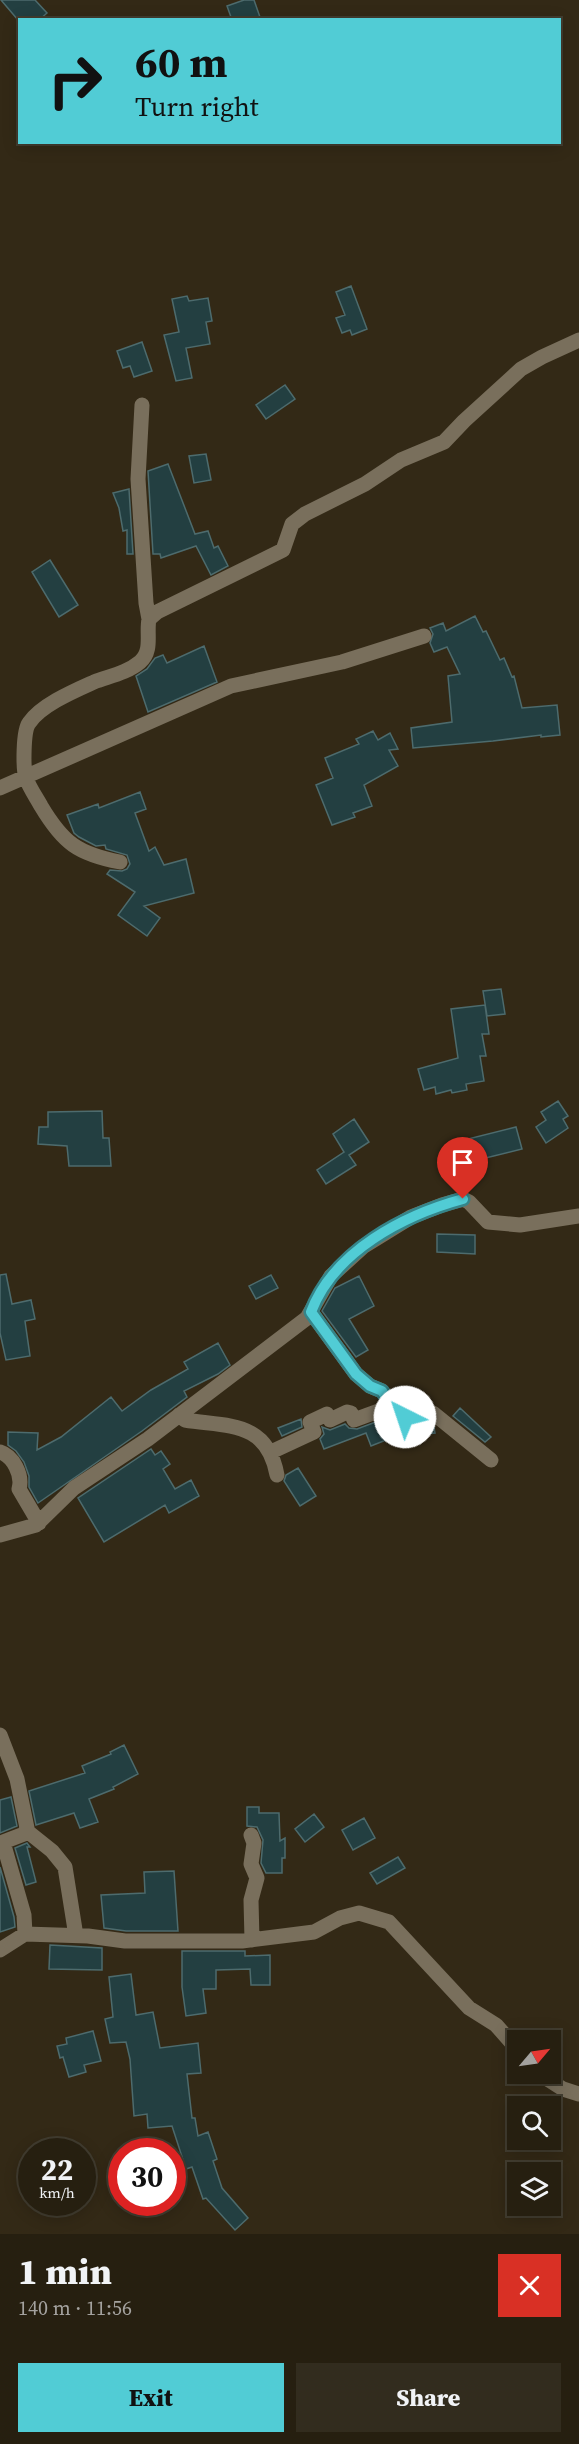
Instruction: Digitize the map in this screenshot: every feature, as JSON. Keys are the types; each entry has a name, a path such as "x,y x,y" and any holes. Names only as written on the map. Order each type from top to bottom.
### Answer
{"street":[{"path":"149,618 283,549 292,524 305,514 365,484 400,460 444,442 521,369 579,340"},
{"path":"120,862 99,858 73,847 43,809 25,776 25,735 28,724 62,697 123,673 141,662 146,655 149,618 146,603 138,478 142,405"},
{"path":"0,788 231,686 342,662 424,636"},
{"path":"0,1535 32,1528 74,1488 148,1439 307,1318 331,1276 364,1246 411,1217 463,1199 488,1222 513,1224 579,1216"},
{"path":"311,1312 356,1374 370,1386 382,1391 392,1406 405,1417 433,1413 491,1460"},
{"path":"271,1452 314,1432 310,1422 327,1414 330,1420 347,1412 351,1413 354,1420 392,1406"},
{"path":"179,1415 185,1420 239,1426 262,1441 271,1452 277,1474"},
{"path":"0,1452 13,1460 21,1482 19,1489 39,1523"},
{"path":"0,1734 16,1779 27,1831 52,1851 65,1867 76,1936"},
{"path":"25,1934 24,1915 3,1842 27,1831"},
{"path":"251,1835 254,1843 250,1864 257,1878 251,1900 252,1940"},
{"path":"0,1950 25,1934 125,1941 252,1940 314,1932 340,1918 359,1913 389,1923 469,2008 496,2025 507,2038"},
{"path":"555,2084 579,2094"}],"building":[{"path":"1,0 35,0 47,13 41,18 18,18 18,20"},
{"path":"244,0 254,0 260,18 231,18 227,6"},
{"path":"351,286 367,329 352,335 350,330 342,333 336,318 345,315 336,292"},
{"path":"187,296 189,301 208,298 212,321 206,322 210,344 186,348 192,378 176,381 164,335 179,332 172,299"},
{"path":"142,342 152,371 134,377 130,366 123,368 117,351"},
{"path":"285,385 295,399 266,419 256,405"},
{"path":"206,454 211,480 194,483 189,456"},
{"path":"168,464 195,534 208,531 214,548 218,546 228,566 211,575 196,546 161,558 160,554 153,554 148,471"},
{"path":"129,489 133,554 127,554 127,530 123,531 119,508 113,493"},
{"path":"50,560 78,605 59,617 32,572"},
{"path":"475,616 483,632 486,631 500,660 504,658 512,677 514,676 522,708 557,705 560,735 413,748 411,728 452,722 448,676 460,674 447,647 434,652 430,643 433,634 430,628 443,623 446,631"},
{"path":"204,646 217,682 148,712 136,676 147,669 155,658 163,655 167,663"},
{"path":"373,731 378,740 390,733 398,749 389,750 398,766 364,785 372,806 353,813 355,817 332,825 316,785 333,778 325,758 359,744 356,739"},
{"path":"140,792 146,809 135,813 149,851 155,847 164,865 186,859 194,893 144,906 160,918 147,936 118,915 135,892 107,874 110,870 127,869 130,864 127,855 106,849 105,845 96,846 79,837 74,833 67,815 98,804 99,808"},
{"path":"501,989 505,1014 487,1016 483,991"},
{"path":"485,1005 489,1034 482,1034 486,1056 480,1056 484,1081 466,1084 467,1090 452,1093 451,1090 436,1094 435,1087 424,1090 418,1069 458,1058 451,1009"},
{"path":"558,1101 568,1116 563,1119 568,1128 546,1143 536,1127 546,1120 541,1112"},
{"path":"102,1111 103,1138 109,1138 111,1166 69,1166 67,1146 38,1144 39,1127 48,1127 48,1112"},
{"path":"354,1119 369,1142 349,1155 356,1165 326,1184 317,1170 344,1152 333,1134"},
{"path":"516,1127 522,1149 465,1163 460,1141"},
{"path":"437,1234 475,1235 475,1254 437,1252"},
{"path":"6,1274 12,1304 31,1300 35,1319 25,1321 30,1356 6,1360 0,1333 0,1275"},
{"path":"271,1275 278,1288 256,1299 249,1286"},
{"path":"359,1276 374,1306 349,1319 368,1350 356,1357 322,1311 335,1288"},
{"path":"218,1343 230,1365 218,1374 184,1391 187,1397 38,1503 29,1487 29,1476 24,1462 8,1445 8,1432 38,1433 37,1450 61,1437 111,1397 122,1411 151,1390 188,1369 184,1362"},
{"path":"460,1408 491,1437 485,1442 453,1416"},
{"path":"389,1417 396,1436 371,1446 366,1433 324,1449 320,1439 324,1434 322,1427 330,1430 345,1424 349,1428 357,1429"},
{"path":"301,1419 302,1427 282,1436 278,1428"},
{"path":"430,1423 435,1433 411,1436 410,1426"},
{"path":"151,1449 155,1455 161,1451 170,1464 163,1469 175,1489 191,1480 199,1496 169,1513 165,1505 104,1542 78,1498"},
{"path":"298,1468 316,1496 300,1506 284,1481 286,1475"},
{"path":"124,1745 138,1774 113,1787 114,1789 89,1799 98,1822 80,1828 74,1813 36,1825 29,1791 85,1773 82,1766 111,1754 110,1752"},
{"path":"11,1797 17,1826 0,1833 0,1800"},
{"path":"247,1807 259,1807 259,1813 279,1813 280,1841 285,1838 282,1873 266,1873 261,1863 263,1840 257,1827 247,1826"},
{"path":"314,1814 324,1827 305,1842 295,1829"},
{"path":"364,1818 375,1838 353,1850 342,1830"},
{"path":"27,1843 30,1847 27,1847 36,1882 26,1885 15,1848"},
{"path":"398,1857 405,1868 377,1884 370,1873"},
{"path":"0,1867 15,1927 0,1932"},
{"path":"174,1871 178,1931 126,1931 104,1928 101,1895 145,1893 144,1872"},
{"path":"50,1945 102,1948 102,1970 49,1969"},
{"path":"182,1951 245,1951 245,1956 270,1955 270,1985 251,1985 250,1969 216,1970 216,1989 203,1989 206,2013 186,2016 182,1987"},
{"path":"131,1974 136,2015 153,2012 160,2048 198,2043 201,2073 187,2074 192,2118 195,2118 198,2136 208,2132 217,2159 213,2161 222,2188 248,2218 235,2230 206,2198 203,2199 192,2167 186,2169 186,2138 176,2138 172,2126 148,2128 147,2114 134,2116 130,2059 126,2042 110,2043 105,2019 113,2017 109,1977"},
{"path":"93,2031 101,2061 84,2065 86,2072 69,2077 57,2046 67,2044 66,2038"}],"route":[{"path":"405,1417 399,1414 382,1391 370,1386 356,1374 311,1312 317,1297 331,1276 364,1246 411,1217 463,1199"}]}
